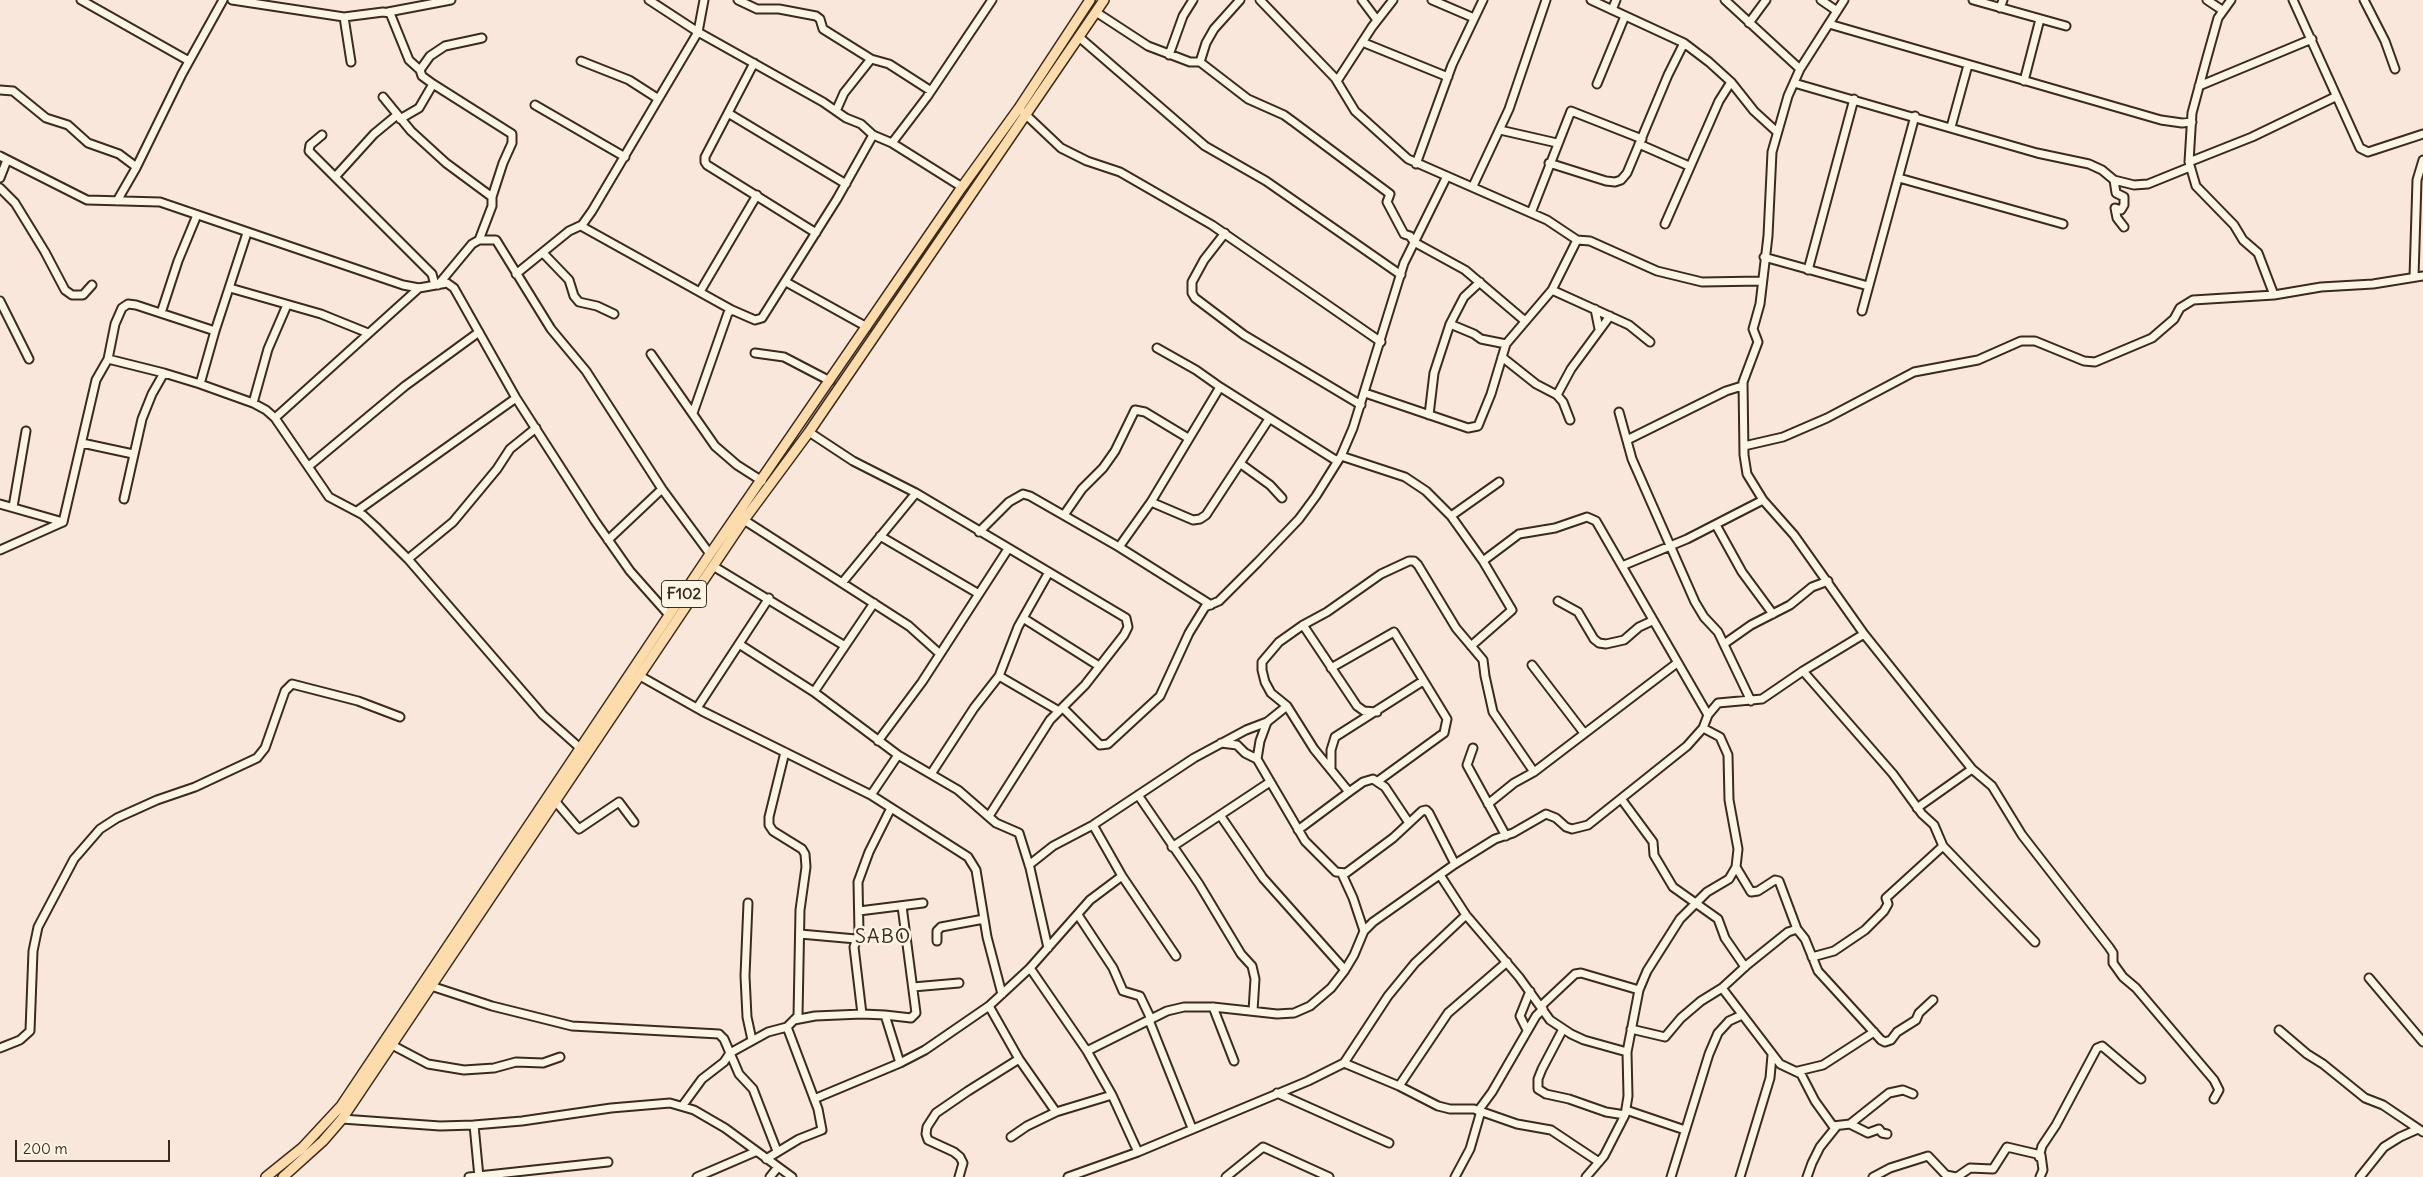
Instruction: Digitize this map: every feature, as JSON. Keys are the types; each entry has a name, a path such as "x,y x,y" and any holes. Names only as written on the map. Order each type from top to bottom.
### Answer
{"main road":[{"name":"F102","path":"283,1177 316,1148 342,1119 744,520 809,432 1022,112 1090,0"},
{"name":"F102","path":"266,1177 302,1148 341,1106 710,554 762,481 962,187 1079,37 1104,0"}],"street":[{"path":"81,0 189,61"},
{"path":"117,201 189,61 223,0"},
{"path":"232,0 344,17 388,12 451,0"},
{"path":"649,0 698,32 861,124 873,135 892,143 962,187"},
{"path":"516,274 569,231 581,226 592,211 625,157 657,98 698,32 704,0"},
{"path":"738,0 757,9 780,9 816,16 820,19 823,29 871,59 889,64 931,91"},
{"path":"892,143 931,91 992,0"},
{"path":"1169,55 1183,16 1192,0"},
{"path":"1200,62 1206,43 1214,29 1240,0"},
{"path":"1260,0 1337,81 1355,111 1379,135 1416,164 1473,186 1531,213 1577,240 1590,241 1657,270 1702,282 1762,281"},
{"path":"1362,0 1377,20"},
{"path":"1337,81 1377,20 1393,0"},
{"path":"1432,0 1474,18"},
{"path":"1416,164 1448,77 1484,0"},
{"path":"1473,186 1509,109 1546,0"},
{"path":"1591,0 1684,43 1709,62 1730,82 1754,111 1777,132"},
{"path":"1612,10 1616,0"},
{"path":"1725,0 1800,69"},
{"path":"1749,23 1766,0"},
{"path":"1821,0 1837,11"},
{"path":"1844,0 1800,69 1788,96 1772,152 1768,236 1760,304 1753,329 1758,342 1742,386 1747,474 1763,500 1794,535 1864,634 1972,769 1992,786 2022,835 2110,947 2113,953 2113,963 2123,977 2136,988 2214,1080 2219,1090 2214,1099"},
{"path":"1973,0 2001,4 2040,19 2066,26"},
{"path":"2207,0 2222,10"},
{"path":"2231,0 2222,10 2214,30 2200,86 2192,122 2190,165 2196,186 2234,225 2243,240 2258,253 2274,295"},
{"path":"2292,0 2312,39 2357,145 2364,152 2423,134"},
{"path":"2364,0 2385,41 2395,69"},
{"path":"388,12 409,60 420,70 422,76 512,134 512,143 503,163 492,198 492,206 479,240"},
{"path":"1096,12 1136,39 1169,55 1190,62 1200,62 1248,99 1284,115 1390,194 1387,202 1404,234 1410,236 1414,242 1450,260 1480,282 1525,321"},
{"path":"1597,84 1625,16"},
{"path":"344,17 351,62"},
{"path":"2024,81 2040,19"},
{"path":"1829,24 2024,81 2080,95 2161,120 2182,123 2192,122"},
{"path":"1079,37 1205,146 1266,181 1401,275"},
{"path":"420,70 430,56 445,46 482,38"},
{"path":"2200,86 2312,39"},
{"path":"1362,42 1448,77"},
{"path":"1549,163 1615,182 1621,180 1627,173 1668,75 1684,43"},
{"path":"836,111 844,92 871,59"},
{"path":"581,61 629,80 657,98"},
{"path":"754,63 705,162 706,166 757,195 816,233"},
{"path":"1951,127 1968,65"},
{"path":"1665,224 1689,166 1719,101 1730,82"},
{"path":"1794,83 1914,116 2037,153 2089,164 2102,170 2114,180 2141,185 2190,165 2335,97"},
{"path":"335,176 364,144 398,117 419,108 432,84"},
{"path":"0,90 13,91 46,118 68,125 88,143 119,154 135,166"},
{"path":"384,97 398,117 446,163 492,198"},
{"path":"1808,270 1854,99"},
{"path":"535,105 625,157"},
{"path":"1531,213 1568,114 1574,111 1641,141 1689,166"},
{"path":"1022,112 1061,148 1087,161 1120,172 1225,233 1381,342"},
{"path":"728,113 846,184"},
{"path":"1862,311 1914,116"},
{"path":"1500,130 1557,143"},
{"path":"322,135 310,144 309,150 432,274 436,286"},
{"path":"581,226 700,290 732,310 756,320 762,318 786,282 846,184 873,135"},
{"path":"0,156 87,200 154,201 403,285 419,288 447,283 454,288 516,398 608,540 630,571 670,615"},
{"path":"0,178 7,160"},
{"path":"2414,277 2417,180 2423,160"},
{"path":"999,676 1061,709 1100,745 1108,744 1160,696 1189,633 1205,607 1219,601 1299,519 1339,458 1365,394 1401,275 1414,242 1447,176"},
{"path":"1899,178 2063,224"},
{"path":"2114,180 2116,193 2124,198 2124,205 2121,210 2116,208 2117,218 2124,227"},
{"path":"0,188 15,203 45,252 64,290 72,295 83,295 92,285"},
{"path":"700,290 757,195"},
{"path":"161,313 178,262 197,215"},
{"path":"200,384 247,233"},
{"path":"1225,233 1204,260 1192,282 1192,293 1195,298 1244,335 1361,405"},
{"path":"436,286 472,244 479,240 496,240 551,329 594,383 662,490 710,554"},
{"path":"1365,394 1468,428 1478,426 1491,394 1506,344 1552,290 1577,240"},
{"path":"543,253 569,280 574,296 579,302 597,306 614,314"},
{"path":"1764,258 1868,286"},
{"path":"1744,446 1782,436 1827,418 1914,372 1978,360 2014,343 2035,341 2084,362 2095,362 2152,338 2174,319 2177,311 2187,302 2274,295 2321,287 2373,284 2423,276"},
{"path":"786,282 867,327"},
{"path":"1429,415 1434,373 1450,324 1464,297 1480,282"},
{"path":"230,288 321,314 368,333"},
{"path":"275,418 419,288"},
{"path":"1552,290 1629,325 1650,342"},
{"path":"0,301 29,359"},
{"path":"63,522 96,380 108,359 115,324 122,308 128,304 136,305 215,331"},
{"path":"253,403 268,349 287,305"},
{"path":"1595,309 1599,329"},
{"path":"693,413 728,314 732,310"},
{"path":"1557,395 1571,369 1610,316"},
{"path":"1450,324 1481,339 1506,344"},
{"path":"309,466 405,386 479,332"},
{"path":"1157,348 1196,370 1269,419 1339,458 1405,478 1426,491 1451,516 1483,561 1512,610 1471,646"},
{"path":"755,352 784,356 830,381"},
{"path":"651,354 724,456 762,481"},
{"path":"1502,357 1536,384 1557,395 1563,402 1570,420"},
{"path":"108,359 200,384 253,403 275,418 329,497 343,506 357,511 408,559 543,715 580,748"},
{"path":"124,499 133,454 146,411 164,373"},
{"path":"1627,440 1726,390 1742,386"},
{"path":"1119,547 1151,502 1220,387"},
{"path":"357,511 516,398"},
{"path":"1064,515 1082,489 1103,468 1116,451 1135,410 1145,412 1188,438"},
{"path":"1619,412 1641,481 1672,545 1695,602 1724,644 1752,702"},
{"path":"1151,502 1193,520 1200,519 1210,510 1269,419"},
{"path":"408,559 453,522 497,470 507,452 536,428"},
{"path":"13,507 26,431"},
{"path":"809,432 853,460 916,493 1126,618 1128,627 1124,635 1085,685 1061,709 1021,762 989,816"},
{"path":"82,443 133,454"},
{"path":"1241,464 1270,485 1282,498"},
{"path":"1451,516 1498,482"},
{"path":"608,540 662,490"},
{"path":"842,582 916,493"},
{"path":"979,532 1009,502 1023,494 1038,500 1119,547 1211,605"},
{"path":"1622,566 1716,525 1763,500"},
{"path":"0,504 63,522"},
{"path":"1483,561 1519,534 1555,528 1587,516 1596,520 1652,621 1708,714"},
{"path":"744,520 909,626 940,654"},
{"path":"0,550 63,522"},
{"path":"1716,525 1742,572 1773,614"},
{"path":"880,536 978,594"},
{"path":"878,741 905,706 1008,549"},
{"path":"1349,792 1314,749 1287,706 1271,692 1265,682 1262,662 1279,642 1303,625 1326,612 1381,574 1397,565 1414,560 1456,628 1485,663 1485,676 1493,712 1534,772"},
{"path":"714,566 770,598 845,646"},
{"path":"931,774 965,721 999,676 1011,642 1049,572"},
{"path":"1724,644 1737,634 1790,605 1816,584 1828,581"},
{"path":"697,708 770,598"},
{"path":"1558,601 1578,612 1594,639 1599,643 1606,644 1624,640 1639,627 1652,621"},
{"path":"814,692 874,603"},
{"path":"1023,618 1099,666"},
{"path":"1303,625 1357,706 1364,711 1378,712"},
{"path":"1331,668 1394,632 1447,719 1444,733 1378,781"},
{"path":"1086,1051 1167,1011 1184,1007 1213,1007 1277,1014 1294,1013 1310,1006 1331,988 1345,970 1354,955 1364,931 1401,901 1455,864 1495,839 1506,836 1546,814 1556,818 1566,827 1572,829 1588,825 1622,800 1687,746 1703,728 1708,714 1718,703 1762,700 1803,671 1864,634"},
{"path":"740,644 814,692 878,741 958,790 996,823 1019,833 1029,865 1048,948"},
{"path":"1488,804 1514,783 1534,772 1677,663"},
{"path":"1532,665 1584,733"},
{"path":"1803,671 1893,774 1917,808 1934,825 1943,846 2035,942"},
{"path":"640,676 697,708 871,795 968,856 976,870 993,963 1002,994"},
{"path":"1331,768 1331,750 1335,737 1378,712 1423,681"},
{"path":"0,1048 20,1040 30,1031 33,951 38,927 74,860 108,822 157,800 195,787 257,758 265,748 286,691 292,684 400,716"},
{"path":"1029,865 1053,846 1093,825 1220,743 1267,722 1287,706"},
{"path":"1257,760 1260,741 1267,722"},
{"path":"1586,1177 1609,1147 1626,1113 1627,1052 1639,990 1647,971 1680,919 1695,903 1729,879 1736,867 1738,849 1729,800 1728,756 1720,737 1703,728"},
{"path":"1220,743 1237,745 1245,753 1257,760 1304,841 1326,864 1342,874 1353,898 1364,931"},
{"path":"1473,748 1467,765 1506,836"},
{"path":"683,1105 702,1079 724,1062 730,1053 752,1040 787,1027 798,1013 805,854 802,849 782,838 769,825 769,817 785,752"},
{"path":"871,795 898,754"},
{"path":"1917,808 1972,769"},
{"path":"1298,830 1363,782 1373,779 1385,786 1409,823"},
{"path":"1172,847 1270,782"},
{"path":"1138,795 1172,847 1200,884 1241,954 1254,969 1253,1011"},
{"path":"1622,800 1652,842 1654,855 1672,887 1718,919 1725,938 1744,967"},
{"path":"556,802 579,829 619,802 634,822"},
{"path":"862,1014 856,967 856,939 859,933 860,876 891,808"},
{"path":"1342,874 1371,855 1422,810 1429,812 1455,864"},
{"path":"1220,815 1263,878 1345,970"},
{"path":"1093,825 1122,876 1176,956"},
{"path":"1812,957 1834,950 1862,932 1884,911 1888,904 1886,898 1943,846"},
{"path":"1736,867 1751,892 1758,891 1775,880 1779,881 1797,929 1803,935 1818,971 1885,1042 1891,1040 1897,1032 1916,1020 1919,1013 1933,1000"},
{"path":"1440,875 1466,915 1507,962 1550,1020 1563,1030 1584,1040 1627,1052"},
{"path":"814,1099 900,1063 925,1050 990,1006 1030,968 1103,888 1122,876"},
{"path":"748,903 745,981 747,1017 752,1040"},
{"path":"859,911 922,903"},
{"path":"794,1020 815,1016 862,1014 915,1016 917,1010 902,906"},
{"path":"1078,914 1113,968 1122,991 1140,996 1192,1128"},
{"path":"1068,1177 1138,1152 1344,1063 1388,996 1438,940 1466,915"},
{"path":"937,941 937,931 941,927 984,919"},
{"path":"1631,1029 1666,1037 1692,1008 1722,988 1744,967 1788,932 1797,929"},
{"path":"800,934 856,939"},
{"path":"1399,1086 1448,1013 1507,962"},
{"path":"1030,968 1086,1051 1112,1095 1138,1152"},
{"path":"1455,1177 1470,1149 1480,1111 1542,1007 1575,974 1581,973 1639,990"},
{"path":"2369,978 2423,1042"},
{"path":"913,987 959,983"},
{"path":"431,986 492,1006 572,1026 720,1034 739,1074 752,1089 777,1151"},
{"path":"1722,988 1780,1064 1798,1071 1823,1065 1874,1032"},
{"path":"1527,1030 1520,1016 1530,991"},
{"path":"990,1006 1019,1059 1056,1112"},
{"path":"1213,1007 1234,1061"},
{"path":"885,1015 900,1063"},
{"path":"1671,1177 1709,1054 1718,1033 1729,1021 1742,1015"},
{"path":"766,1159 799,1139 822,1130 814,1099 787,1027"},
{"path":"1563,1030 1540,1074 1538,1089 1546,1094 1569,1099 1606,1112 1626,1113 1685,1130"},
{"path":"2279,1030 2365,1098 2384,1106 2421,1131"},
{"path":"392,1045 428,1064 464,1070 494,1068 516,1062 543,1063 560,1057"},
{"path":"2039,1156 2042,1146 2056,1125 2096,1048 2104,1048 2141,1079"},
{"path":"1740,1177 1770,1078 1772,1055"},
{"path":"959,1177 963,1163 960,1157 954,1152 928,1140 927,1127 936,1113 1019,1059"},
{"path":"1344,1063 1399,1086 1438,1106 1480,1111 1517,1124 1551,1130 1599,1162"},
{"path":"1798,1071 1830,1124 1836,1127 1850,1124 1889,1092 1903,1090 1913,1094"},
{"path":"1276,1093 1389,1143"},
{"path":"1011,1138 1027,1126 1056,1112 1112,1095"},
{"path":"342,1119 440,1126 474,1125 522,1121 610,1108 670,1103 683,1105 725,1128 755,1152 792,1177"},
{"path":"1850,1124 1868,1133 1879,1129 1882,1133 1887,1134"},
{"path":"474,1125 479,1177"},
{"path":"1808,1177 1820,1147 1836,1127"},
{"path":"2360,1177 2384,1147 2400,1137 2421,1131"},
{"path":"1226,1177 1264,1147 1329,1177"},
{"path":"1874,1177 1890,1168 1928,1156 1946,1174 1959,1177 1970,1168 1993,1169 2008,1147 2041,1155 2044,1165 2040,1177"},
{"path":"698,1177 755,1152"},
{"path":"468,1177 608,1162"},
{"path":"770,1177 778,1167"}],"district":[{"name":"SABO","path":"883,937"}]}
